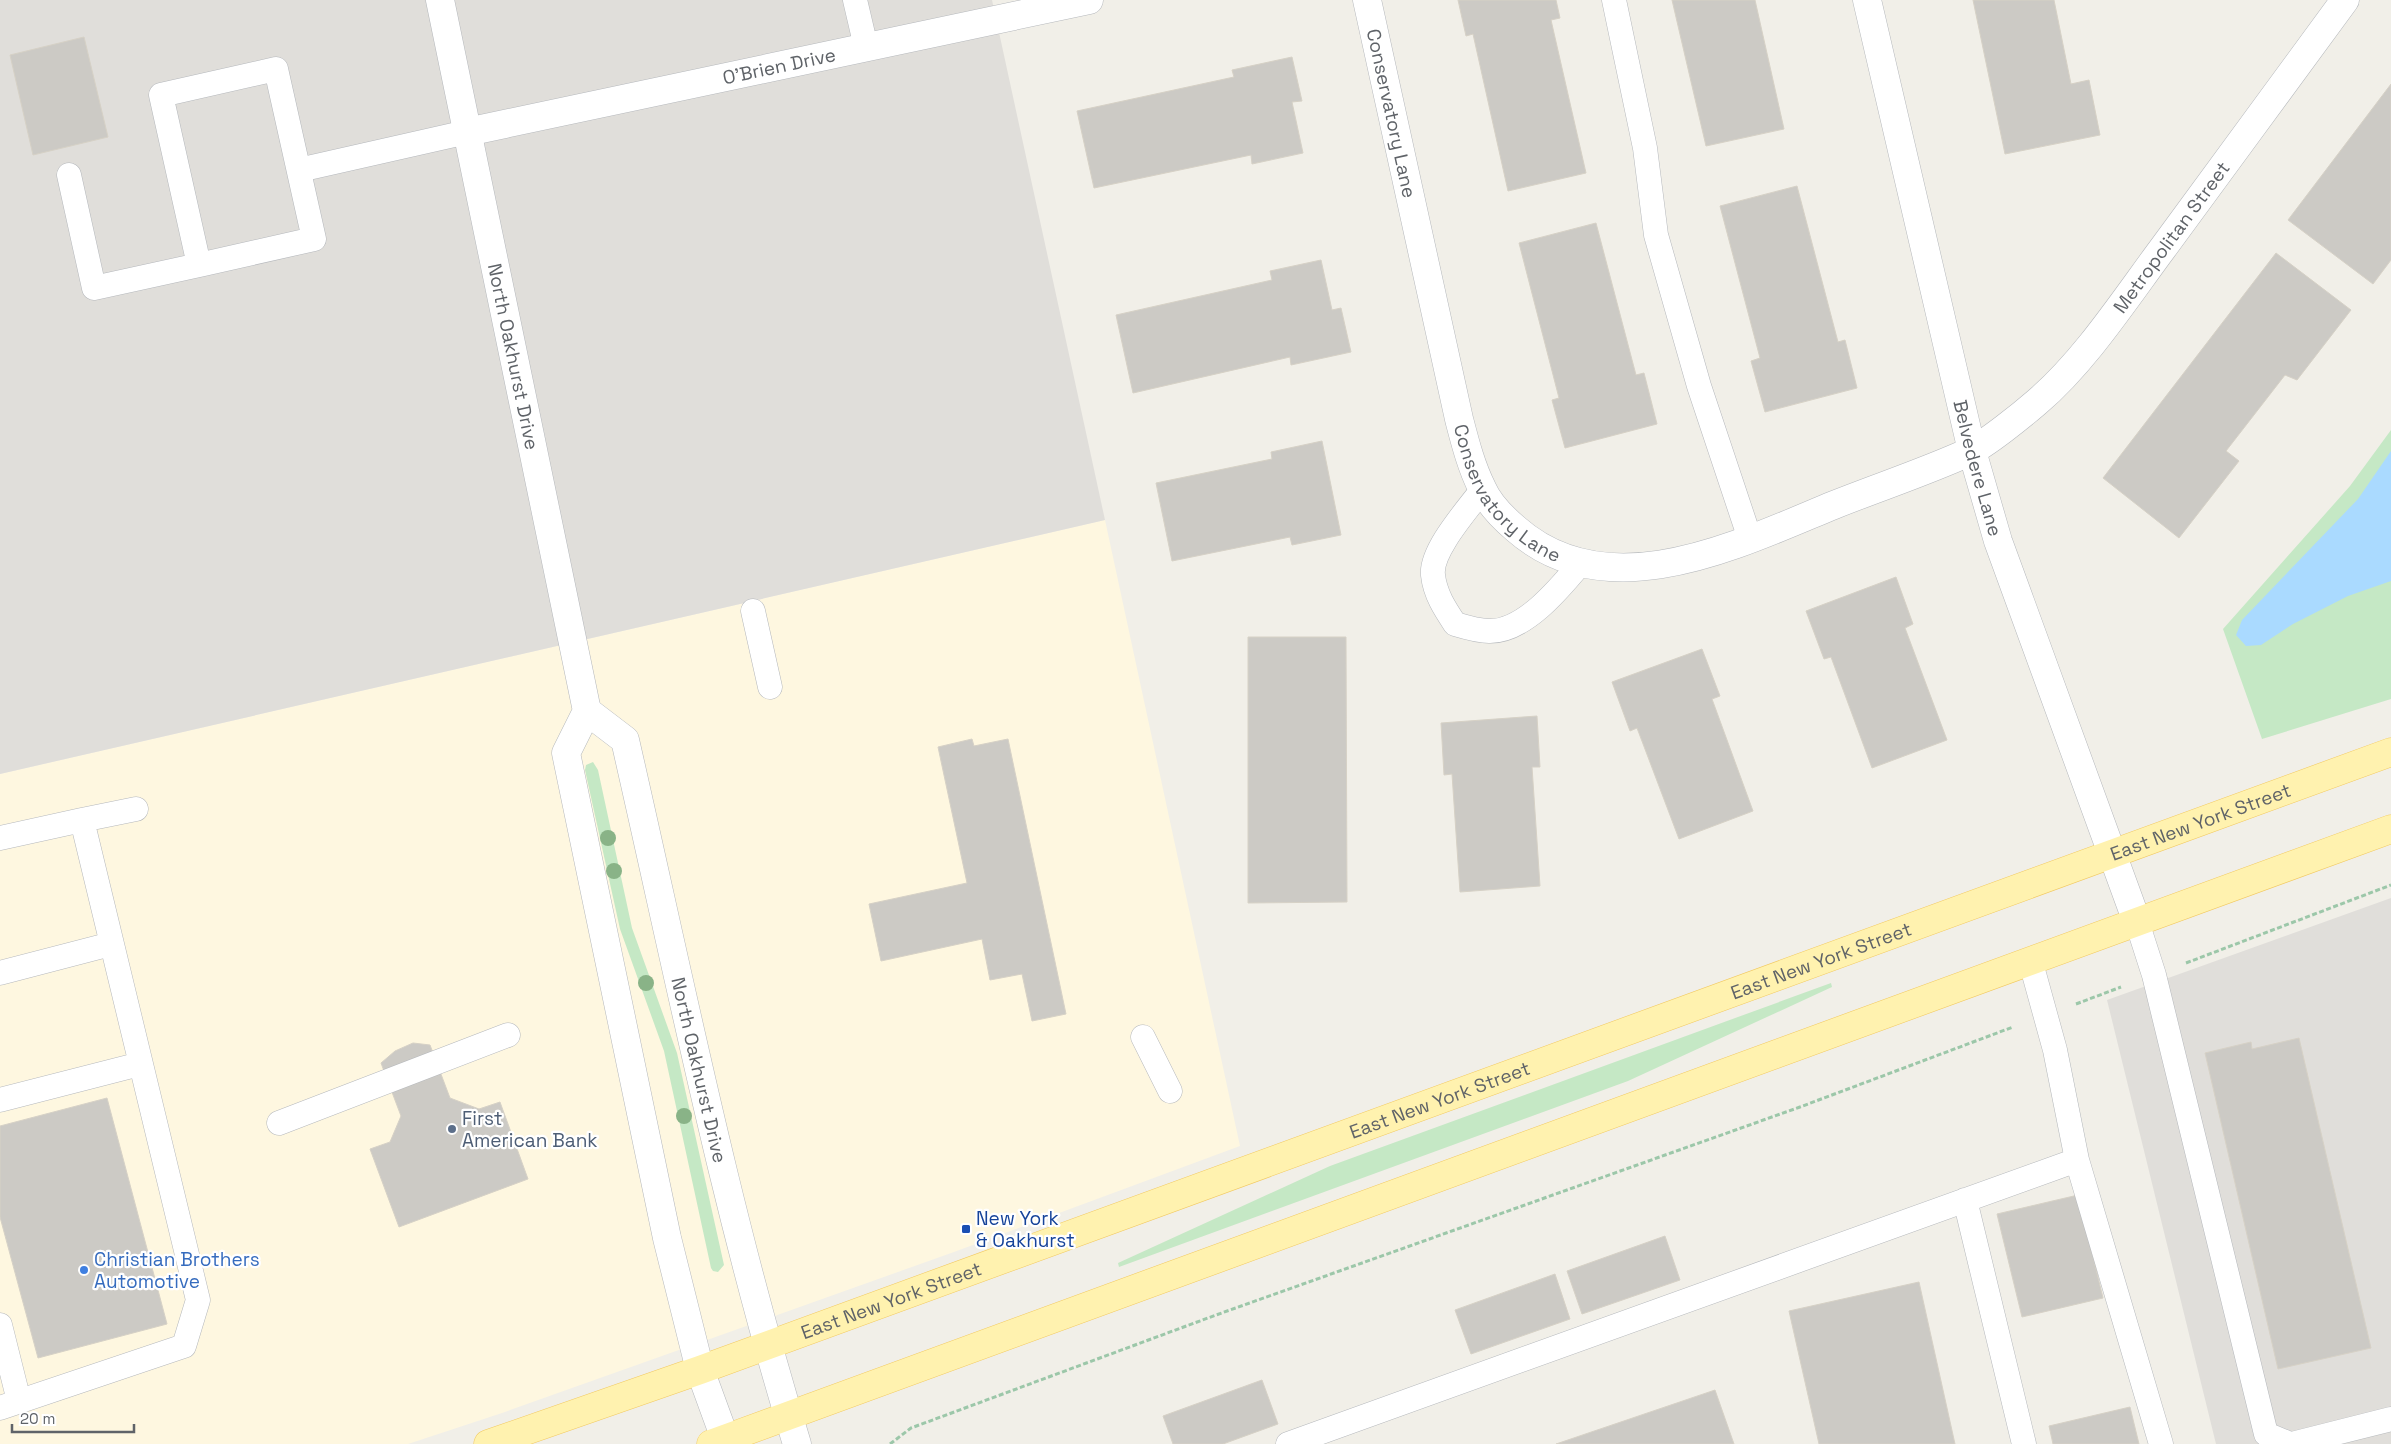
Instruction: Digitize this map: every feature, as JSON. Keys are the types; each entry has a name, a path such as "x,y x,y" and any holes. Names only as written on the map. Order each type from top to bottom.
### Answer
{"main road":[{"name":"East New York Street","path":"488,1444 767,1346 2391,752"},
{"path":"721,1442 2391,830"}],"street":[{"name":"North Oakhurst Drive","path":"440,0 588,711 625,740 723,1180 767,1346 797,1444"},
{"name":"O'Brien Drive","path":"467,132 1089,0"},
{"name":"Conservatory Lane","path":"1367,0 1468,453 1482,490 1503,518 1527,538 1550,552 1580,564 1604,568 1638,568 1673,562 1750,539 1972,450"},
{"name":"Belvedere Lane","path":"1867,0 1972,450 1998,541 2137,922"},
{"name":"Metropolitan Street","path":"1972,450 2038,401 2093,343 2345,0"},
{"path":"588,711 566,753 667,1238 700,1370 721,1442"}],"lane":[{"path":"855,0 866,48"},
{"path":"1614,0 1645,148 1656,235 1699,386 1750,539"},
{"path":"69,175 94,288 199,265 314,239 276,69 161,95 199,265"},
{"path":"298,170 467,132"},
{"path":"1482,490 1450,531 1440,549 1432,573 1439,598 1455,624 1490,631 1513,626 1538,608 1560,588 1580,564"},
{"path":"753,611 770,687"},
{"path":"0,838 136,809"},
{"path":"0,1325 10,1405 184,1346 198,1300 82,820"},
{"path":"2137,922 2154,975 2266,1434 2291,1444 2391,1419"},
{"path":"0,973 111,944"},
{"path":"2031,962 2046,1014 2077,1160 2160,1444"},
{"path":"279,1123 508,1035"},
{"path":"1143,1037 1170,1091"},
{"path":"0,1100 140,1064"},
{"path":"1288,1444 2077,1160"},
{"path":"1965,1200 2024,1444"}],"path":[{"path":"890,1444 911,1428 1216,1315 1800,1107 2391,885"}],"shaded area":[{"path":"0,0 992,0 1105,520 0,774"},
{"path":"1105,520 1240,1146 954,1252 502,1413 408,1444 0,1444 0,774"},
{"path":"2391,898 2391,1444 2216,1444 2107,1000"}],"green space":[{"path":"2391,430 2391,699 2262,739 2223,629 2350,486"},
{"path":"593,762 598,770 632,928 677,1053 724,1265 718,1272 713,1271 711,1268 664,1051 620,929 585,770 586,765"},
{"path":"1831,983 1832,987 1628,1081 1119,1267 1118,1263 1330,1166"}],"water":[{"path":"2391,451 2391,581 2348,596 2293,624 2261,645 2246,646 2236,635 2242,620 2358,499"}],"building":[{"path":"1458,0 1556,0 1560,18 1551,20 1586,173 1508,191 1473,34 1466,36"},
{"path":"1672,0 1755,0 1784,129 1706,146"},
{"path":"1973,0 2054,0 2071,84 2089,80 2100,135 2005,154"},
{"path":"84,37 108,137 33,155 10,55"},
{"path":"1292,57 1302,101 1292,102 1303,153 1252,164 1251,155 1094,188 1077,111 1234,77 1232,70"},
{"path":"2391,84 2391,260 2373,284 2288,220"},
{"path":"1797,186 1838,342 1845,340 1857,388 1765,412 1751,361 1760,358 1720,206"},
{"path":"1596,223 1636,375 1644,373 1657,424 1565,448 1552,400 1559,398 1519,243"},
{"path":"2276,253 2351,310 2297,380 2285,375 2226,451 2239,461 2179,538 2103,478"},
{"path":"1321,260 1332,310 1341,308 1351,352 1291,365 1290,357 1133,393 1116,315 1272,280 1270,271"},
{"path":"1322,441 1341,535 1292,545 1290,537 1172,561 1156,483 1272,459 1271,452"},
{"path":"1896,577 1913,624 1905,628 1947,740 1872,768 1831,657 1824,659 1806,611"},
{"path":"1248,637 1346,637 1347,902 1248,903"},
{"path":"1702,649 1720,696 1712,699 1753,811 1679,839 1637,728 1630,731 1612,682"},
{"path":"1537,716 1540,767 1532,767 1540,886 1460,892 1452,774 1444,775 1441,723"},
{"path":"972,739 974,746 1008,739 1066,1014 1032,1021 1022,974 990,980 982,939 881,961 869,904 967,883 938,747"},
{"path":"2299,1038 2371,1348 2278,1369 2205,1053 2251,1042 2252,1049"},
{"name":"First American Bank","path":"413,1043 430,1045 450,1098 479,1109 500,1102 528,1179 399,1227 370,1149 390,1142 401,1116 381,1063 395,1051"},
{"name":"Christian Brothers Automotive","path":"107,1098 167,1324 38,1358 0,1217 0,1126"},
{"path":"2078,1195 2103,1298 2022,1317 1997,1214"},
{"path":"1665,1236 1680,1280 1582,1314 1567,1271"},
{"path":"1555,1274 1570,1319 1471,1354 1455,1310"},
{"path":"1919,1282 1955,1444 1819,1444 1789,1311"},
{"path":"1262,1380 1278,1424 1223,1444 1173,1444 1163,1416"},
{"path":"1715,1390 1734,1444 1556,1444"},
{"path":"2130,1407 2139,1444 2053,1444 2049,1426"}],"place":[{"name":"First American Bank","path":"452,1129"},
{"name":"New York & Oakhurst","path":"966,1229"},
{"name":"Christian Brothers Automotive","path":"84,1270"}]}
